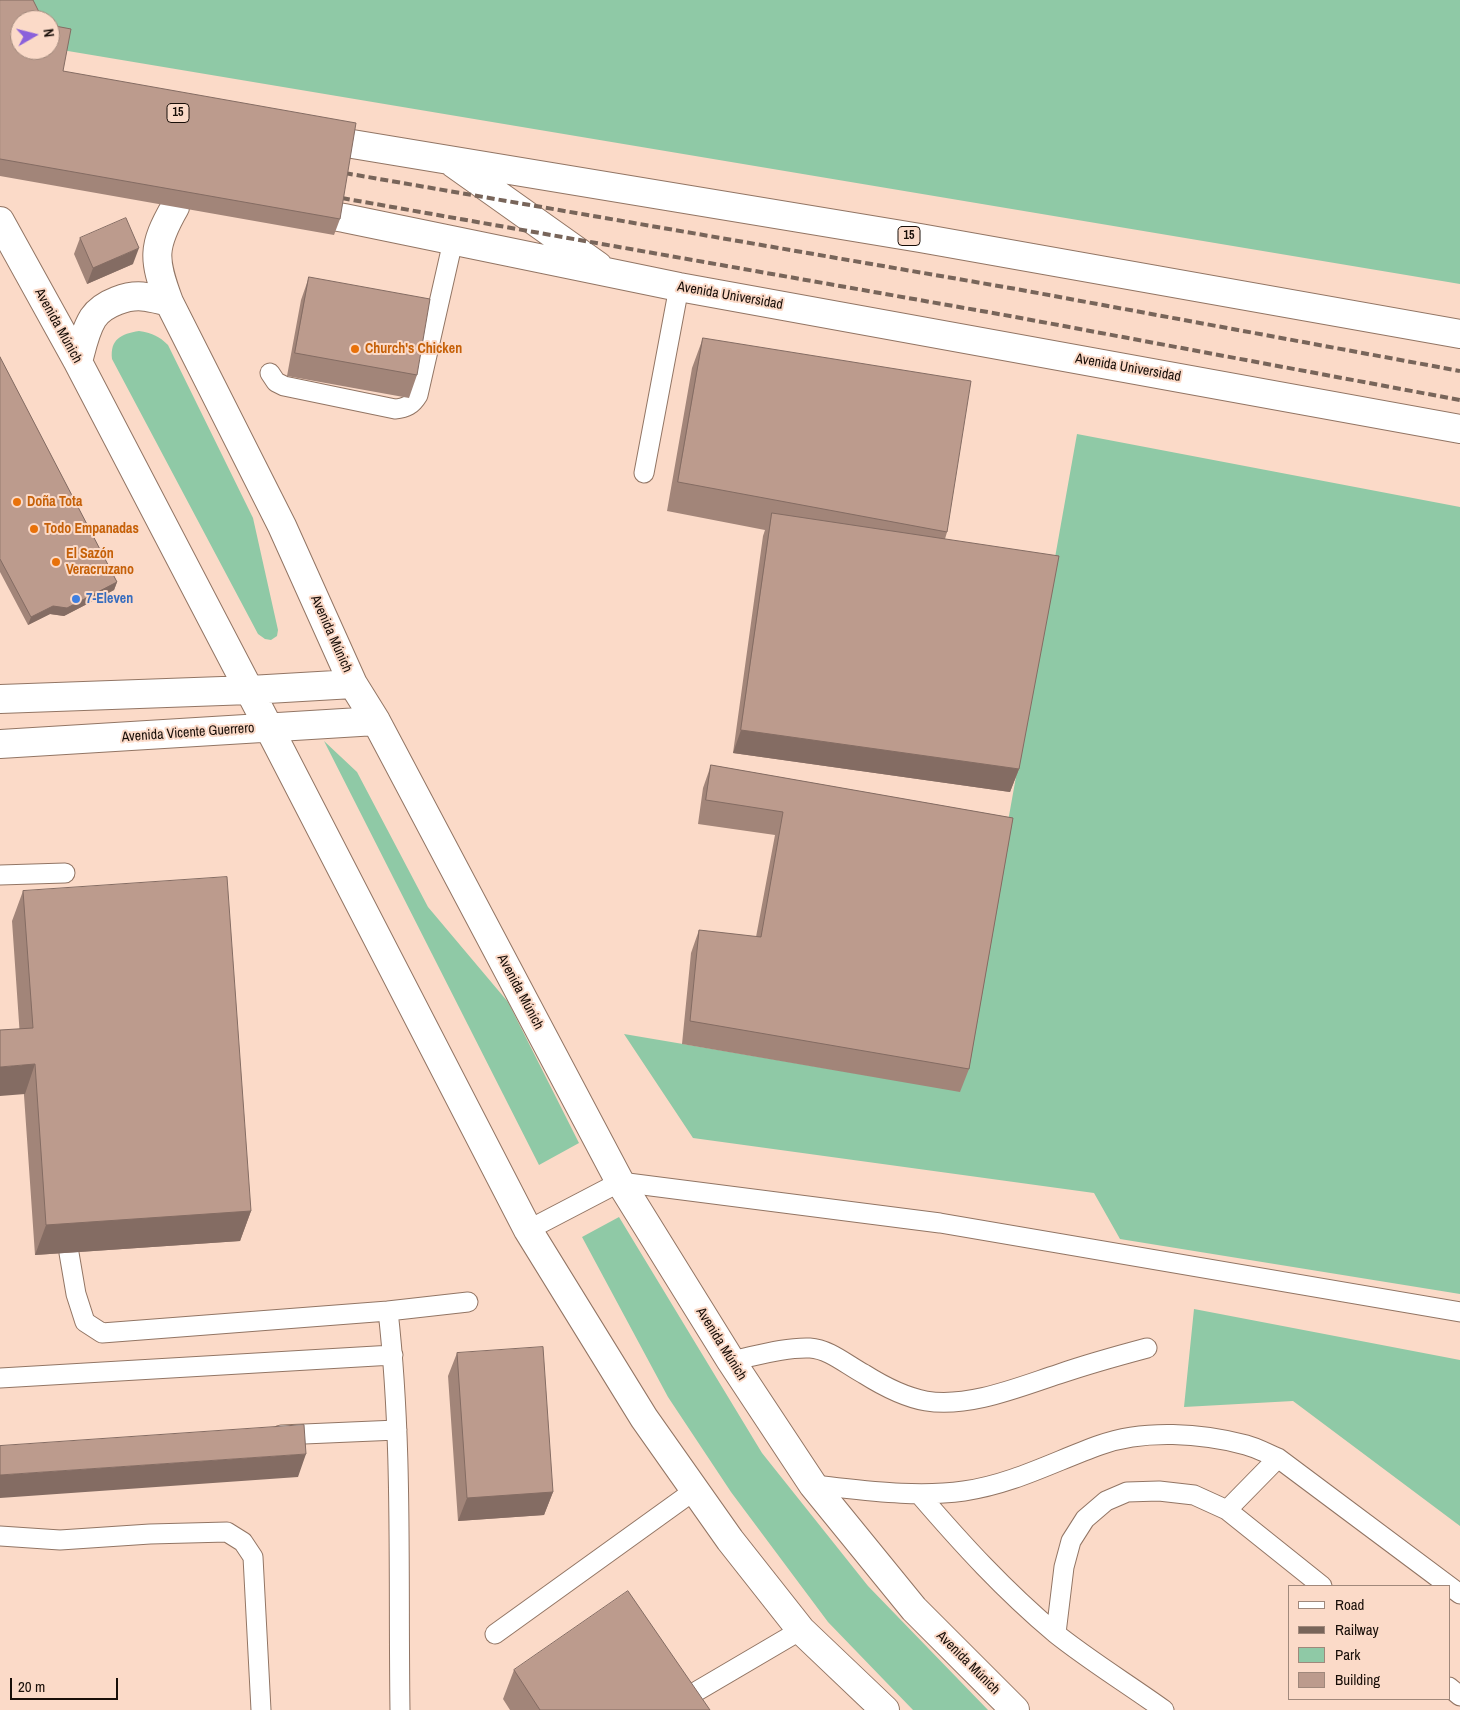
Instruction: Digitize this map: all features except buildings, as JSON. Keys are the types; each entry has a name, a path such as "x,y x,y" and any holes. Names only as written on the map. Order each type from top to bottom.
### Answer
{"main road":[{"name":"15","path":"289,133 920,238 1460,334"},
{"path":"448,160 606,272"},
{"name":"Avenida Múnich","path":"200,194 168,197 164,227 159,240 157,255 158,272 169,302 282,526 353,684 376,721 620,1182 731,1361 813,1485 914,1608 1015,1710"},
{"name":"Avenida Universidad","path":"278,207 344,218 678,287 1460,429"},
{"name":"Avenida Múnich","path":"0,221 78,362 250,690 528,1230 644,1418 730,1540 801,1630 885,1710"},
{"path":"78,362 87,330 95,316 108,305 126,298 144,296 169,302"},
{"path":"0,699 250,690 353,684"},
{"name":"Avenida Vicente Guerrero","path":"0,744 376,721"}],"lane":[{"path":"270,373 276,382 284,386 395,409 404,408 413,403 418,395 453,241"},
{"path":"644,473 678,287"},
{"path":"0,875 65,873"},
{"path":"528,1230 620,1182 940,1223 1460,1312"},
{"path":"68,1253 76,1294 85,1322 102,1333 388,1311 468,1302"},
{"path":"388,1311 393,1354 397,1430 400,1710"},
{"path":"731,1361 787,1350 810,1348 828,1352 901,1394 927,1401 958,1401 998,1395 1104,1359 1146,1348"},
{"path":"0,1378 393,1354"},
{"path":"268,1436 397,1430"},
{"path":"813,1485 919,1494 964,1491 1010,1481 1102,1444 1139,1436 1178,1435 1212,1437 1248,1446 1278,1458 1448,1585"},
{"path":"1227,1510 1278,1458"},
{"path":"495,1634 695,1490"},
{"path":"1056,1634 1064,1567 1071,1541 1085,1520 1106,1501 1127,1492 1159,1491 1194,1496 1227,1510 1321,1585"},
{"path":"919,1494 971,1554 1012,1595 1056,1634 1164,1710"},
{"path":"0,1536 60,1540 150,1534 227,1532 243,1542 253,1557 261,1710"},
{"path":"674,1704 801,1630"}],"green space":[{"path":"0,0 1460,0 1460,284 60,50 60,10 10,10"},
{"path":"139,331 155,335 168,345 253,518 278,630 277,636 271,640 265,639 258,634 112,359 115,342 122,336"},
{"path":"1077,434 1460,507 1460,1294 1120,1239 1094,1193 693,1138 624,1034 960,1091"},
{"path":"324,741 357,772 428,907 508,1002 579,1143 539,1165"},
{"path":"619,1217 762,1453 868,1586 988,1710 913,1710 828,1622 731,1492 668,1397 582,1237"},
{"path":"1194,1309 1460,1360 1460,1526 1293,1401 1184,1407"}],"railway":[{"path":"333,171 1016,289 1460,371"},
{"path":"330,196 1010,316 1460,400"}],"place":[{"name":"Church's Chicken","path":"355,349"},
{"name":"Doña Tota","path":"17,502"},
{"name":"Todo Empanadas","path":"34,529"},
{"name":"El Sazón Veracruzano","path":"56,562"},
{"name":"7-Eleven","path":"76,599"}]}
